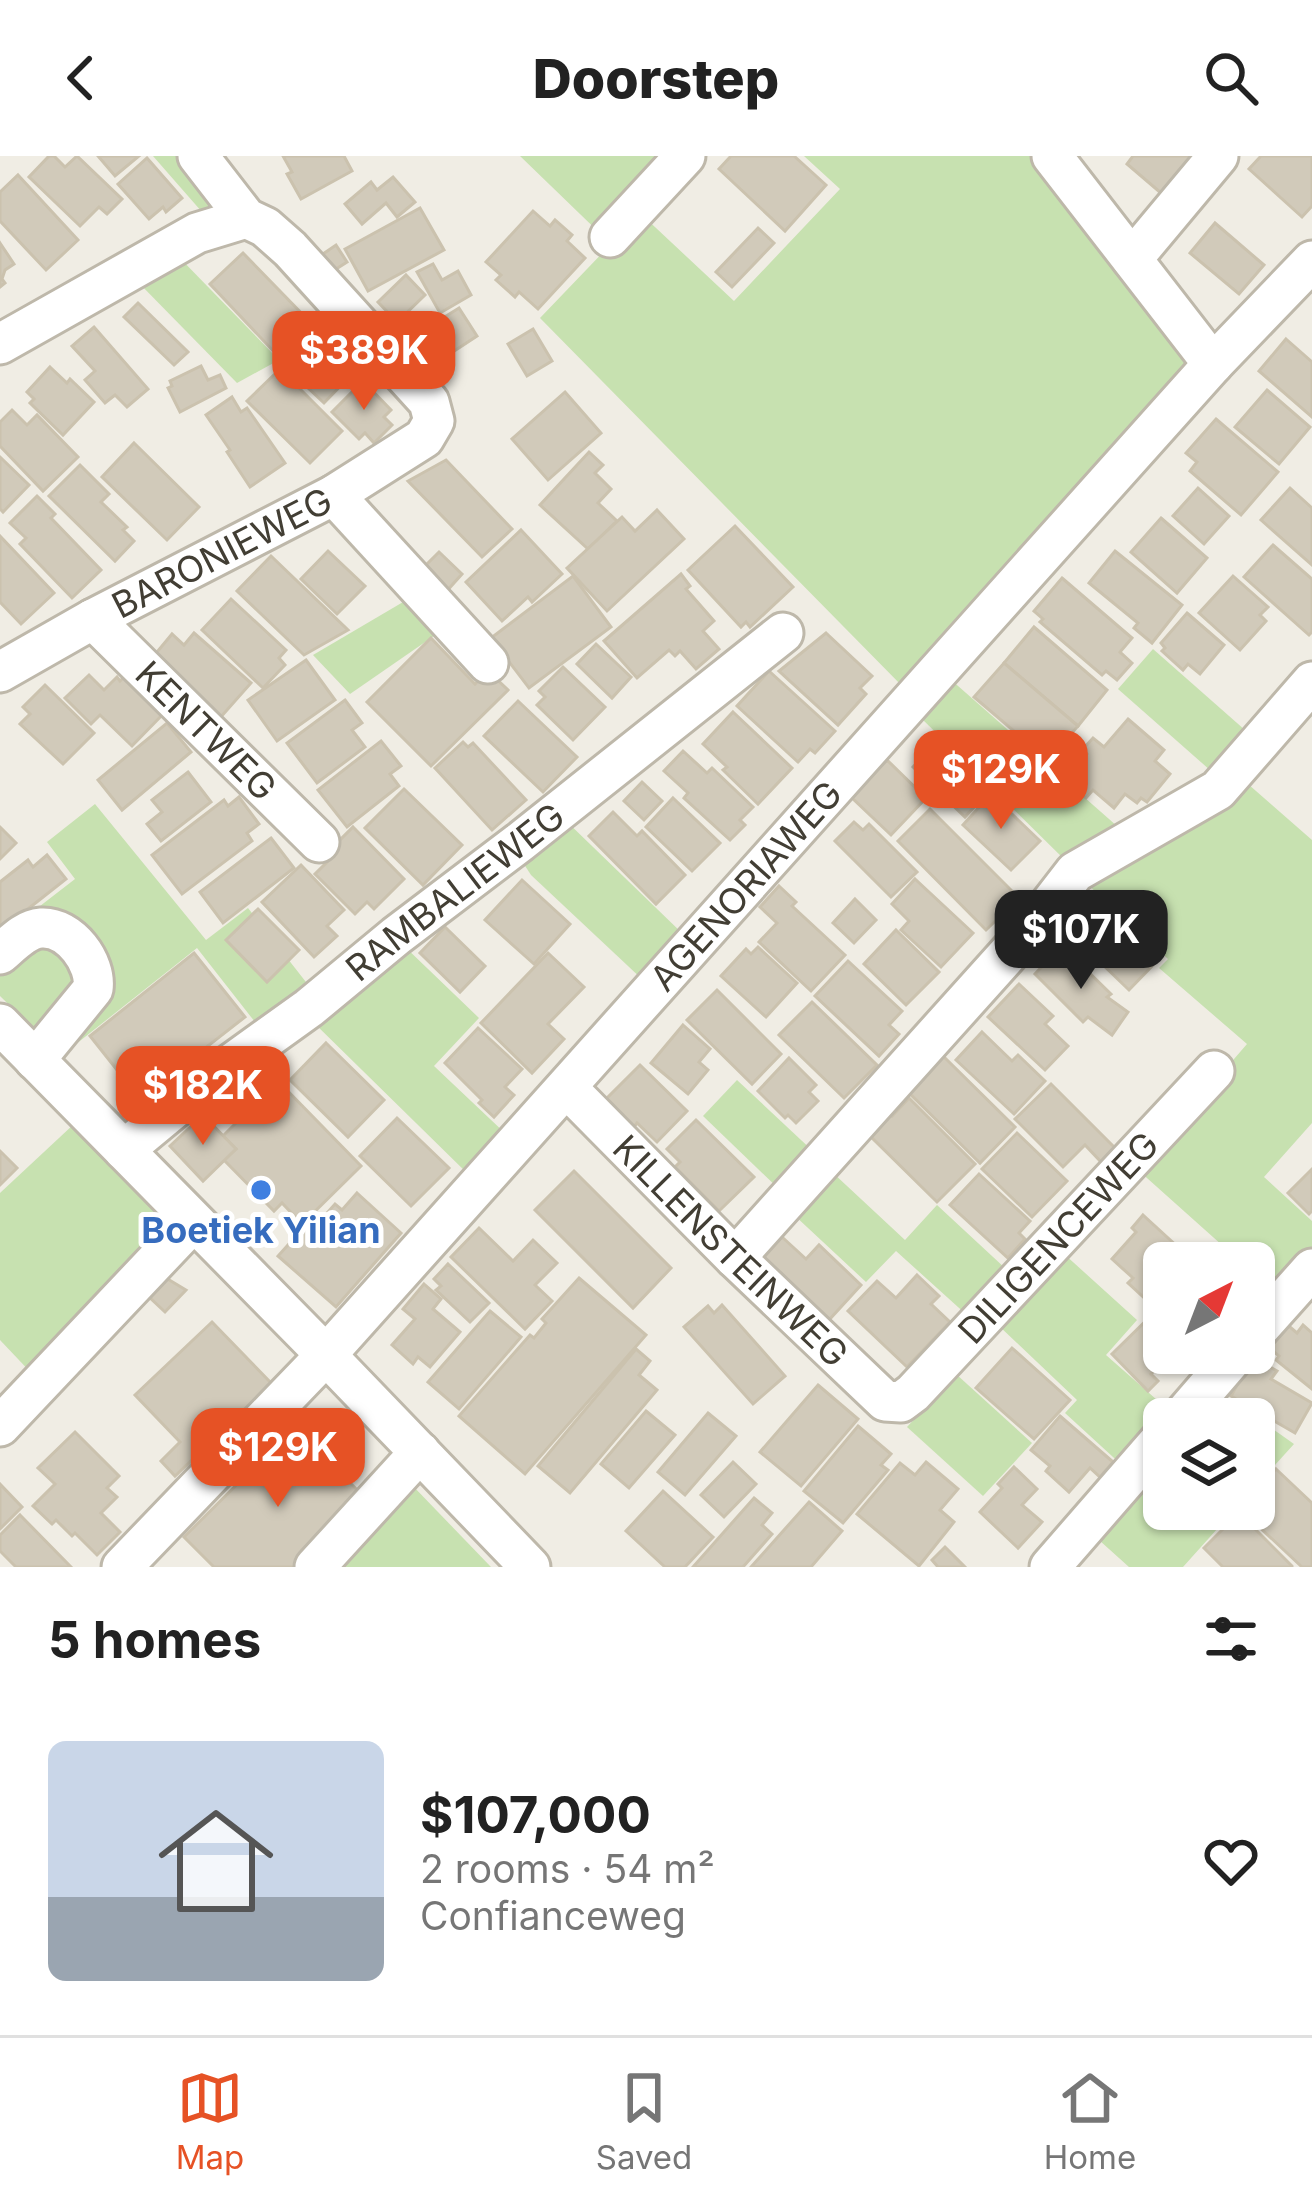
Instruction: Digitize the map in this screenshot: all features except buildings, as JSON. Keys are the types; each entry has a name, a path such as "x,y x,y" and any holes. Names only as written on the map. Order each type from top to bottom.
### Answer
{"street":[{"path":"0,344 197,233 245,218 198,156"},
{"path":"610,237 685,156"},
{"path":"1052,156 1213,364"},
{"path":"1132,259 1218,156"},
{"name":"BARONIEWEG","path":"0,672 334,495 424,438 434,421 429,402 290,249 265,227 245,218"},
{"name":"AGENORIAWEG","path":"122,1567 326,1355 1213,364 1312,261"},
{"path":"334,495 488,663"},
{"name":"KENTWEG","path":"93,619 319,842"},
{"name":"RAMBALIEWEG","path":"124,1150 783,633"},
{"path":"736,1258 1075,872 1218,790 1312,682"},
{"path":"0,954 39,928 53,929 88,958 93,988 35,1060"},
{"path":"0,1024 530,1567"},
{"name":"DILIGENCEWEG","path":"901,1402 1214,1071"},
{"name":"KILLENSTEINWEG","path":"567,1088 885,1401 901,1402"},
{"path":"0,1426 194,1222"},
{"path":"1275,1310 1312,1269"},
{"path":"1198,1398 1219,1374"},
{"path":"315,1567 420,1452"},
{"path":"1050,1567 1143,1460"}],"green space":[{"path":"153,156 191,156 222,196 209,220"},
{"path":"520,156 696,156 640,213 734,301 840,189 804,156 1039,156 1195,357 906,690 540,318 611,244"},
{"path":"176,254 279,360 237,383 134,278"},
{"path":"415,595 444,629 350,694 313,655"},
{"path":"1153,649 1254,738 1219,778 1118,689"},
{"path":"949,678 1126,834 1070,865 917,714"},
{"path":"1240,777 1312,840 1312,1123 1264,1177 1312,1221 1312,1258 1279,1296 1275,1292 1275,1242 1219,1242 1138,1170 1247,1044 1159,968 1168,959 1084,881"},
{"path":"95,804 206,940 248,908 313,991 262,1031 197,948 61,1056 0,996 0,937 75,879 47,842"},
{"path":"562,817 685,936 644,981 531,875 518,855"},
{"path":"402,944 479,1018 434,1066 508,1136 470,1176 309,1018"},
{"path":"737,1080 816,1154 781,1191 703,1116"},
{"path":"74,1124 172,1224 36,1378 0,1340 0,1193"},
{"path":"832,1172 905,1240 937,1205 1020,1282 979,1326 896,1251 866,1282 793,1214"},
{"path":"1063,1253 1137,1320 1106,1355 1155,1398 1143,1398 1143,1449 1125,1468 1065,1413 1077,1400 998,1325"},
{"path":"956,1374 1032,1443 983,1496 907,1427"},
{"path":"1216,1389 1229,1398 1208,1398"},
{"path":"1275,1431 1294,1444 1275,1465"},
{"path":"1143,1471 1143,1530 1216,1530 1183,1567 1129,1567 1089,1531"},
{"path":"411,1484 491,1567 338,1567"}],"place":[{"name":"Boetiek Yilian","path":"261,1190"}]}
